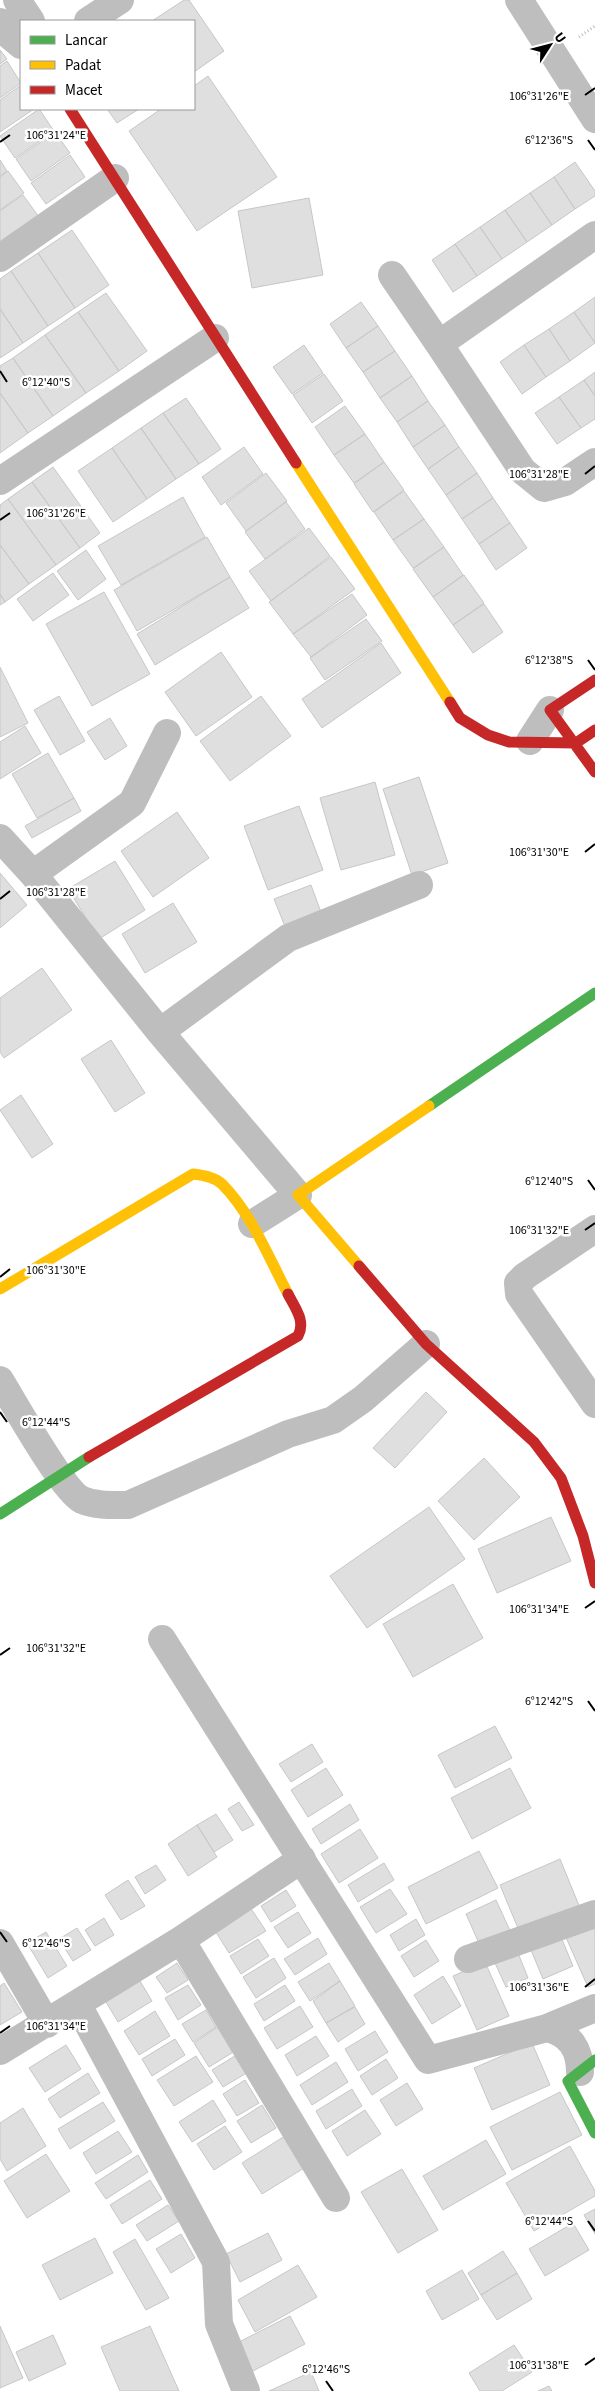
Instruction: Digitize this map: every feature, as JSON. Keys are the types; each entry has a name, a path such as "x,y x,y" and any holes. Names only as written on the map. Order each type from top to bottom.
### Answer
{"street":[{"path":"17,0 30,20"},
{"path":"90,20 120,0"},
{"path":"519,0 595,119"},
{"path":"0,22 8,35 20,43"},
{"path":"71,110 460,718 474,728 509,742 576,743 595,730"},
{"path":"0,258 115,178"},
{"path":"439,344 595,235"},
{"path":"392,276 523,471 544,488 566,482 595,462"},
{"path":"0,481 215,338"},
{"path":"530,741 550,710 595,680"},
{"path":"550,710 576,743 595,772"},
{"path":"33,874 132,803 167,733"},
{"path":"0,838 33,874 160,1032 426,1344 534,1442 549,1459 562,1478 583,1536 595,1583"},
{"path":"160,1032 288,938 419,885"},
{"path":"252,1224 298,1195 595,993"},
{"path":"0,1289 193,1174 206,1176 221,1184 252,1224 301,1320 302,1328 298,1336 58,1475 0,1514"},
{"path":"595,1229 525,1276 518,1284 519,1294 595,1404"},
{"path":"0,1380 58,1475 81,1499 103,1505 128,1504 288,1434 333,1420 363,1399 426,1344"},
{"path":"162,1639 428,2060 547,2028 595,2008"},
{"path":"0,2051 78,2005 181,1940 302,1859"},
{"path":"468,1959 595,1914"},
{"path":"181,1940 336,2198"},
{"path":"0,1943 47,2024"},
{"path":"78,2005 216,2262 219,2324 246,2391"},
{"path":"547,2028 559,2031 569,2038 576,2048 580,2060 587,2066 568,2081 595,2133"}],"building":[{"path":"184,0 189,0 224,51 195,71 195,20 154,20"},
{"path":"0,50 7,59 0,64"},
{"path":"7,61 20,84 0,98 0,66"},
{"path":"208,76 277,177 197,231 129,131 160,110 195,110 195,85"},
{"path":"20,86 20,110 33,110 0,132 0,100"},
{"path":"38,110 40,110 54,131 15,158 0,136"},
{"path":"108,110 137,110 117,123"},
{"path":"55,132 70,153 31,181 16,159"},
{"path":"70,155 85,177 46,204 31,183"},
{"path":"0,160 7,171 0,176"},
{"path":"575,162 595,191 595,196 575,209 554,177"},
{"path":"8,171 24,193 0,210 0,177"},
{"path":"554,177 575,209 552,225 530,193"},
{"path":"530,193 552,225 527,242 505,210"},
{"path":"23,195 39,217 0,244 0,211"},
{"path":"309,198 323,275 252,288 238,211"},
{"path":"505,210 527,242 502,259 480,227"},
{"path":"480,227 502,259 477,276 455,244"},
{"path":"72,230 109,285 75,308 38,253"},
{"path":"455,244 477,276 453,292 432,260"},
{"path":"38,253 75,308 48,326 11,271"},
{"path":"11,271 48,326 23,343 0,309 0,279"},
{"path":"106,293 147,351 119,371 78,312"},
{"path":"595,297 595,343 574,312"},
{"path":"361,302 378,326 346,348 330,324"},
{"path":"0,309 23,343 0,358"},
{"path":"78,312 119,371 86,393 45,335"},
{"path":"574,312 595,343 570,361 549,329"},
{"path":"378,326 395,351 363,372 346,348"},
{"path":"549,329 570,361 546,377 524,345"},
{"path":"45,335 86,393 53,416 13,358"},
{"path":"304,345 323,373 292,394 273,367"},
{"path":"524,345 546,377 522,394 500,362"},
{"path":"395,351 412,376 380,398 363,372"},
{"path":"13,358 53,416 28,433 0,393 0,366"},
{"path":"595,372 595,396 584,380"},
{"path":"324,374 343,401 312,423 293,395"},
{"path":"412,376 428,401 397,422 380,398"},
{"path":"584,380 595,396 595,419 581,428 559,397"},
{"path":"0,393 28,433 0,453"},
{"path":"559,397 581,428 557,444 535,413"},
{"path":"186,398 221,449 199,464 163,413"},
{"path":"428,401 445,425 413,447 397,422"},
{"path":"345,406 365,434 334,455 315,427"},
{"path":"163,413 199,464 176,479 141,428"},
{"path":"445,425 459,447 428,469 413,447"},
{"path":"141,428 176,479 147,499 112,448"},
{"path":"365,434 384,462 354,483 334,455"},
{"path":"244,447 263,474 221,505 202,477"},
{"path":"459,447 477,473 446,495 428,469"},
{"path":"112,448 147,499 113,522 78,471"},
{"path":"384,462 404,490 373,512 354,484"},
{"path":"53,467 100,533 80,548 32,482"},
{"path":"266,473 287,501 246,531 226,503"},
{"path":"477,473 493,498 462,519 446,495"},
{"path":"32,482 80,548 56,565 8,499"},
{"path":"404,491 424,519 393,540 374,512"},
{"path":"183,497 205,537 121,585 98,546"},
{"path":"493,498 510,523 479,544 462,519"},
{"path":"8,499 56,565 29,584 0,545 0,505"},
{"path":"286,502 305,529 265,559 245,532"},
{"path":"424,519 444,547 413,568 393,540"},
{"path":"510,523 527,548 496,570 479,544"},
{"path":"309,528 330,556 271,601 249,571"},
{"path":"207,537 230,577 137,631 114,590"},
{"path":"0,545 29,584 5,602 0,594"},
{"path":"444,547 463,575 433,597 413,569"},
{"path":"86,550 106,579 78,600 57,571"},
{"path":"331,557 355,589 293,634 269,602"},
{"path":"53,573 69,595 33,621 17,599"},
{"path":"464,575 484,603 453,625 433,597"},
{"path":"230,577 249,608 155,665 137,634"},
{"path":"104,592 150,674 92,706 46,624"},
{"path":"0,594 5,602 0,605"},
{"path":"352,594 367,615 311,657 293,634"},
{"path":"484,604 503,632 473,653 453,625"},
{"path":"366,619 382,641 325,680 310,658"},
{"path":"381,643 401,673 322,728 302,699"},
{"path":"221,652 252,697 196,736 165,692"},
{"path":"0,667 28,723 0,737"},
{"path":"59,696 85,741 60,755 34,710"},
{"path":"261,696 291,736 230,781 200,741"},
{"path":"110,718 127,746 105,760 87,732"},
{"path":"25,726 41,753 0,779 0,742"},
{"path":"48,753 74,798 37,818 12,774"},
{"path":"419,777 448,863 412,875 383,789"},
{"path":"375,782 395,855 341,870 320,798"},
{"path":"74,798 81,811 32,838 25,826"},
{"path":"299,806 323,870 268,890 244,826"},
{"path":"177,812 209,858 153,897 121,851"},
{"path":"115,861 145,910 99,939 68,889"},
{"path":"0,873 27,905 0,928"},
{"path":"311,885 322,915 286,929 274,899"},
{"path":"173,903 197,942 145,973 122,934"},
{"path":"42,968 72,1010 4,1058 0,1052 0,998"},
{"path":"111,1040 145,1093 115,1112 81,1059"},
{"path":"21,1095 53,1144 32,1158 0,1110"},
{"path":"426,1392 447,1412 395,1468 373,1448"},
{"path":"484,1458 520,1497 474,1540 438,1501"},
{"path":"429,1507 465,1559 367,1628 330,1576"},
{"path":"551,1517 571,1561 497,1593 478,1549"},
{"path":"453,1584 483,1638 413,1677 383,1624"},
{"path":"495,1726 512,1758 455,1788 438,1755"},
{"path":"312,1744 323,1762 291,1782 279,1764"},
{"path":"326,1768 343,1795 308,1817 291,1790"},
{"path":"510,1768 531,1808 472,1839 451,1798"},
{"path":"239,1802 254,1825 242,1831 228,1809"},
{"path":"350,1804 359,1820 321,1844 312,1829"},
{"path":"216,1814 233,1840 214,1852 197,1825"},
{"path":"197,1825 217,1857 188,1876 168,1844"},
{"path":"360,1829 378,1858 339,1883 321,1854"},
{"path":"479,1851 498,1888 426,1924 408,1887"},
{"path":"560,1859 580,1908 520,1933 500,1885"},
{"path":"384,1863 394,1880 358,1902 348,1885"},
{"path":"156,1865 166,1880 145,1894 135,1877"},
{"path":"128,1880 145,1906 121,1920 105,1895"},
{"path":"390,1889 407,1914 376,1933 360,1907"},
{"path":"286,1890 296,1906 271,1922 261,1906"},
{"path":"496,1900 513,1937 482,1950 466,1914"},
{"path":"250,1907 266,1931 229,1953 214,1929"},
{"path":"298,1912 311,1933 288,1948 274,1927"},
{"path":"104,1918 114,1935 95,1946 85,1930"},
{"path":"416,1919 425,1935 399,1951 390,1935"},
{"path":"595,1919 595,1984 588,1987 564,1933"},
{"path":"77,1928 91,1950 73,1961 59,1939"},
{"path":"46,1932 67,1966 48,1978 27,1943"},
{"path":"561,1937 573,1966 543,1979 531,1950"},
{"path":"318,1938 327,1954 295,1975 284,1959"},
{"path":"258,1939 269,1956 241,1974 230,1956"},
{"path":"426,1940 439,1961 414,1977 401,1956"},
{"path":"518,1953 528,1978 506,1987 495,1963"},
{"path":"274,1958 286,1978 256,1998 243,1977"},
{"path":"485,1962 509,2016 477,2030 453,1976"},
{"path":"177,1963 188,1980 167,1993 156,1977"},
{"path":"329,1963 340,1981 310,2001 298,1982"},
{"path":"443,1976 461,2006 432,2024 414,1995"},
{"path":"140,1981 152,2001 118,2022 106,2002"},
{"path":"340,1981 355,2006 326,2023 313,2001"},
{"path":"4,1983 22,2012 0,2025 0,1986"},
{"path":"188,1985 201,2005 178,2020 165,1998"},
{"path":"285,1985 295,2001 264,2021 254,2004"},
{"path":"300,2006 313,2027 277,2049 264,2028"},
{"path":"355,2007 365,2024 338,2042 326,2023"},
{"path":"206,2010 216,2027 193,2042 182,2024"},
{"path":"155,2011 170,2036 139,2055 124,2031"},
{"path":"219,2026 235,2051 209,2067 194,2043"},
{"path":"375,2031 388,2052 358,2071 345,2049"},
{"path":"316,2036 329,2056 297,2076 285,2055"},
{"path":"175,2039 185,2055 152,2076 142,2059"},
{"path":"532,2043 550,2085 492,2110 474,2068"},
{"path":"66,2045 81,2069 45,2092 29,2068"},
{"path":"238,2054 250,2071 223,2087 212,2070"},
{"path":"196,2056 213,2082 174,2106 157,2080"},
{"path":"386,2059 398,2078 372,2095 360,2076"},
{"path":"336,2062 348,2082 312,2105 300,2085"},
{"path":"88,2073 100,2093 60,2118 48,2099"},
{"path":"245,2080 259,2103 237,2116 223,2094"},
{"path":"407,2083 423,2109 396,2126 380,2100"},
{"path":"352,2089 362,2106 326,2129 316,2111"},
{"path":"560,2092 582,2135 512,2170 490,2127"},
{"path":"213,2100 226,2121 192,2142 179,2122"},
{"path":"103,2102 115,2121 70,2149 58,2129"},
{"path":"262,2105 276,2128 251,2143 237,2121"},
{"path":"23,2108 46,2146 7,2171 0,2159 0,2123"},
{"path":"365,2110 381,2134 347,2156 332,2131"},
{"path":"225,2126 242,2152 214,2170 197,2144"},
{"path":"118,2131 132,2152 96,2174 83,2153"},
{"path":"288,2134 309,2165 262,2194 242,2163"},
{"path":"486,2140 506,2174 443,2210 423,2176"},
{"path":"570,2146 595,2191 595,2196 534,2231 506,2183"},
{"path":"46,2154 70,2191 27,2218 4,2181"},
{"path":"138,2155 148,2172 106,2199 95,2183"},
{"path":"402,2169 438,2230 398,2253 361,2192"},
{"path":"150,2180 162,2199 122,2224 110,2205"},
{"path":"168,2205 179,2221 147,2241 136,2225"},
{"path":"595,2209 595,2234 584,2215"},
{"path":"573,2223 589,2250 545,2276 529,2249"},
{"path":"268,2233 282,2260 240,2282 226,2254"},
{"path":"181,2234 195,2258 171,2273 156,2249"},
{"path":"95,2238 113,2273 60,2300 42,2265"},
{"path":"135,2239 169,2298 146,2310 113,2252"},
{"path":"503,2251 517,2273 481,2295 468,2273"},
{"path":"298,2265 317,2297 255,2332 238,2300"},
{"path":"462,2270 479,2299 442,2320 426,2291"},
{"path":"517,2273 532,2299 497,2320 481,2295"},
{"path":"290,2316 305,2344 249,2373 235,2344"},
{"path":"0,2326 23,2378 0,2388"},
{"path":"150,2326 179,2391 120,2391 101,2347"},
{"path":"53,2335 66,2364 29,2381 16,2352"},
{"path":"514,2345 532,2372 502,2391 480,2391 469,2373"},
{"path":"311,2372 319,2391 269,2391"},
{"path":"549,2386 552,2391 538,2391"}],"traffic: fast":[{"path":"429,1106 595,993"},
{"path":"0,1514 89,1457"},
{"path":"595,2060 568,2081 595,2133"}],"traffic: slow":[{"path":"296,463 450,702"},
{"path":"359,1266 298,1195 429,1106"},
{"path":"0,1289 193,1174 216,1180 222,1184 242,1208 259,1236 288,1294"}],"traffic: jam":[{"path":"71,110 296,463"},
{"path":"595,680 550,710 595,772"},
{"path":"450,702 460,718 488,735 509,742 576,743 595,730"},
{"path":"359,1266 426,1344 534,1442 561,1478 583,1536 595,1583"},
{"path":"89,1457 298,1336 301,1325 300,1320 288,1294"}]}
